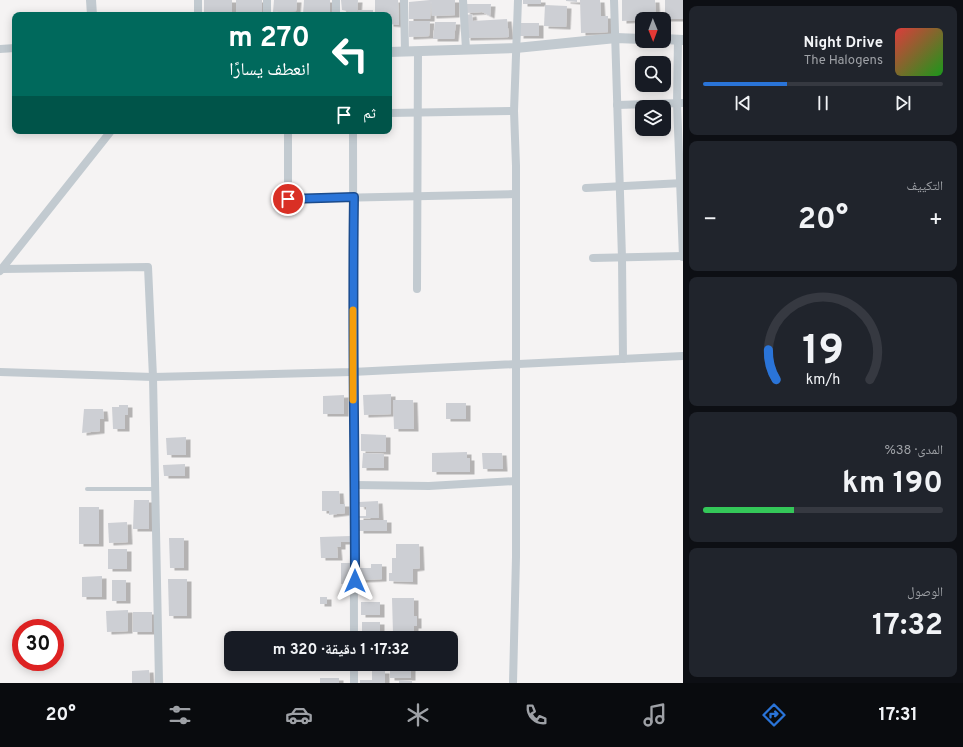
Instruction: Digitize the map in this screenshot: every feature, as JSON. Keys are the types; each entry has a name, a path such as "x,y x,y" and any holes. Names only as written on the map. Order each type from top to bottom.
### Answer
{"street":[{"path":"91,0 92,12"},
{"path":"198,0 198,12"},
{"path":"267,0 267,12"},
{"path":"336,0 336,12"},
{"path":"404,0 405,52"},
{"path":"463,0 466,49"},
{"path":"513,683 517,365 514,111 518,0"},
{"path":"614,0 622,258 623,359"},
{"path":"392,52 516,48 616,38 635,39"},
{"path":"592,258 683,257 680,40"},
{"path":"0,49 12,48"},
{"path":"418,51 418,289"},
{"path":"617,105 680,103"},
{"path":"392,113 514,111"},
{"path":"1,270 109,134"},
{"path":"288,134 288,199 516,194"},
{"path":"353,134 354,197 352,372 355,485 354,631"},
{"path":"586,188 682,183"},
{"path":"1,270 148,267 153,377 159,683"},
{"path":"0,372 153,377 352,372 683,356"},
{"path":"355,485 429,486 516,481"},
{"path":"354,671 354,683"}],"lane":[{"path":"88,489 155,489"}],"building":[{"path":"204,0 232,0 232,12 204,12"},
{"path":"236,0 262,0 262,12 236,12"},
{"path":"274,0 297,0 296,11 273,12"},
{"path":"304,0 330,0 330,12 303,12"},
{"path":"341,0 358,0 357,12 342,10"},
{"path":"375,0 398,0 399,25 392,24 392,12 375,12"},
{"path":"430,0 455,0 455,15 432,16 431,1 430,19 409,19 409,2"},
{"path":"523,0 541,0 541,4 523,4"},
{"path":"577,0 577,2 566,1"},
{"path":"580,0 600,0 601,16 608,16 608,32 581,33"},
{"path":"622,0 655,0 656,12 635,12 635,20 622,21"},
{"path":"665,0 683,0 683,19 671,19 671,12 665,12"},
{"path":"464,4 491,4 490,16 482,12 466,13"},
{"path":"545,5 567,6 566,27 544,26"},
{"path":"359,10 373,10 373,12 358,12"},
{"path":"472,14 473,21 507,19 509,37 466,38 466,15"},
{"path":"409,21 430,21 429,36 409,37"},
{"path":"435,22 456,22 454,39 433,39"},
{"path":"520,23 539,23 539,36 519,36"},
{"path":"391,394 391,414 364,415 363,395"},
{"path":"344,395 344,414 323,414 323,396"},
{"path":"393,400 413,400 414,429 394,429"},
{"path":"446,403 466,403 466,419 446,419"},
{"path":"119,405 128,405 128,415 125,415 125,429 113,429 112,407 119,407"},
{"path":"84,409 103,409 104,419 100,419 100,431 82,433"},
{"path":"361,434 386,435 386,452 361,451"},
{"path":"186,437 186,455 167,455 166,438"},
{"path":"467,452 467,458 470,458 470,472 432,472 432,453"},
{"path":"363,453 384,454 384,468 362,468"},
{"path":"482,453 502,453 503,469 483,469"},
{"path":"185,464 185,476 164,476 163,465"},
{"path":"322,491 339,491 340,504 345,504 345,513 329,515 329,511 322,511"},
{"path":"134,500 149,500 149,529 133,529"},
{"path":"378,501 379,518 359,518 359,516 366,516 366,507 360,507 359,502"},
{"path":"79,507 99,507 99,544 79,544"},
{"path":"359,520 387,520 387,531 359,531"},
{"path":"127,522 128,542 109,543 108,523"},
{"path":"350,536 350,542 341,542 341,547 337,547 338,558 321,558 320,537"},
{"path":"169,538 184,538 184,568 170,568"},
{"path":"396,544 419,544 420,568 413,569 413,582 389,581 389,573 392,573 392,558 396,558"},
{"path":"108,549 127,549 127,569 108,569"},
{"path":"341,563 352,563 352,584 341,584"},
{"path":"371,564 382,564 382,579 360,580 359,568 371,568"},
{"path":"102,576 102,597 82,597 82,577"},
{"path":"168,579 187,579 187,616 169,616"},
{"path":"112,580 126,580 126,601 112,601"},
{"path":"320,597 327,597 327,604 320,604"},
{"path":"392,598 414,598 414,616 417,616 417,626 414,626 414,631 393,631"},
{"path":"361,602 380,602 380,615 361,615"},
{"path":"128,610 128,631 107,632 106,611"},
{"path":"133,612 152,612 152,632 133,632"},
{"path":"362,622 380,622 380,631 362,631"},
{"path":"149,670 150,683 132,683 132,671"},
{"path":"372,671 385,671 385,683 360,683 360,680 372,680"},
{"path":"390,671 411,671 411,678 390,678"},
{"path":"320,678 339,678 339,683 320,683"},
{"path":"399,680 412,681 412,683 399,683"}],"slow traffic":[{"path":"353,310 353,400"}],"route":[{"path":"288,199 354,197 352,372 355,485 355,581"}]}
